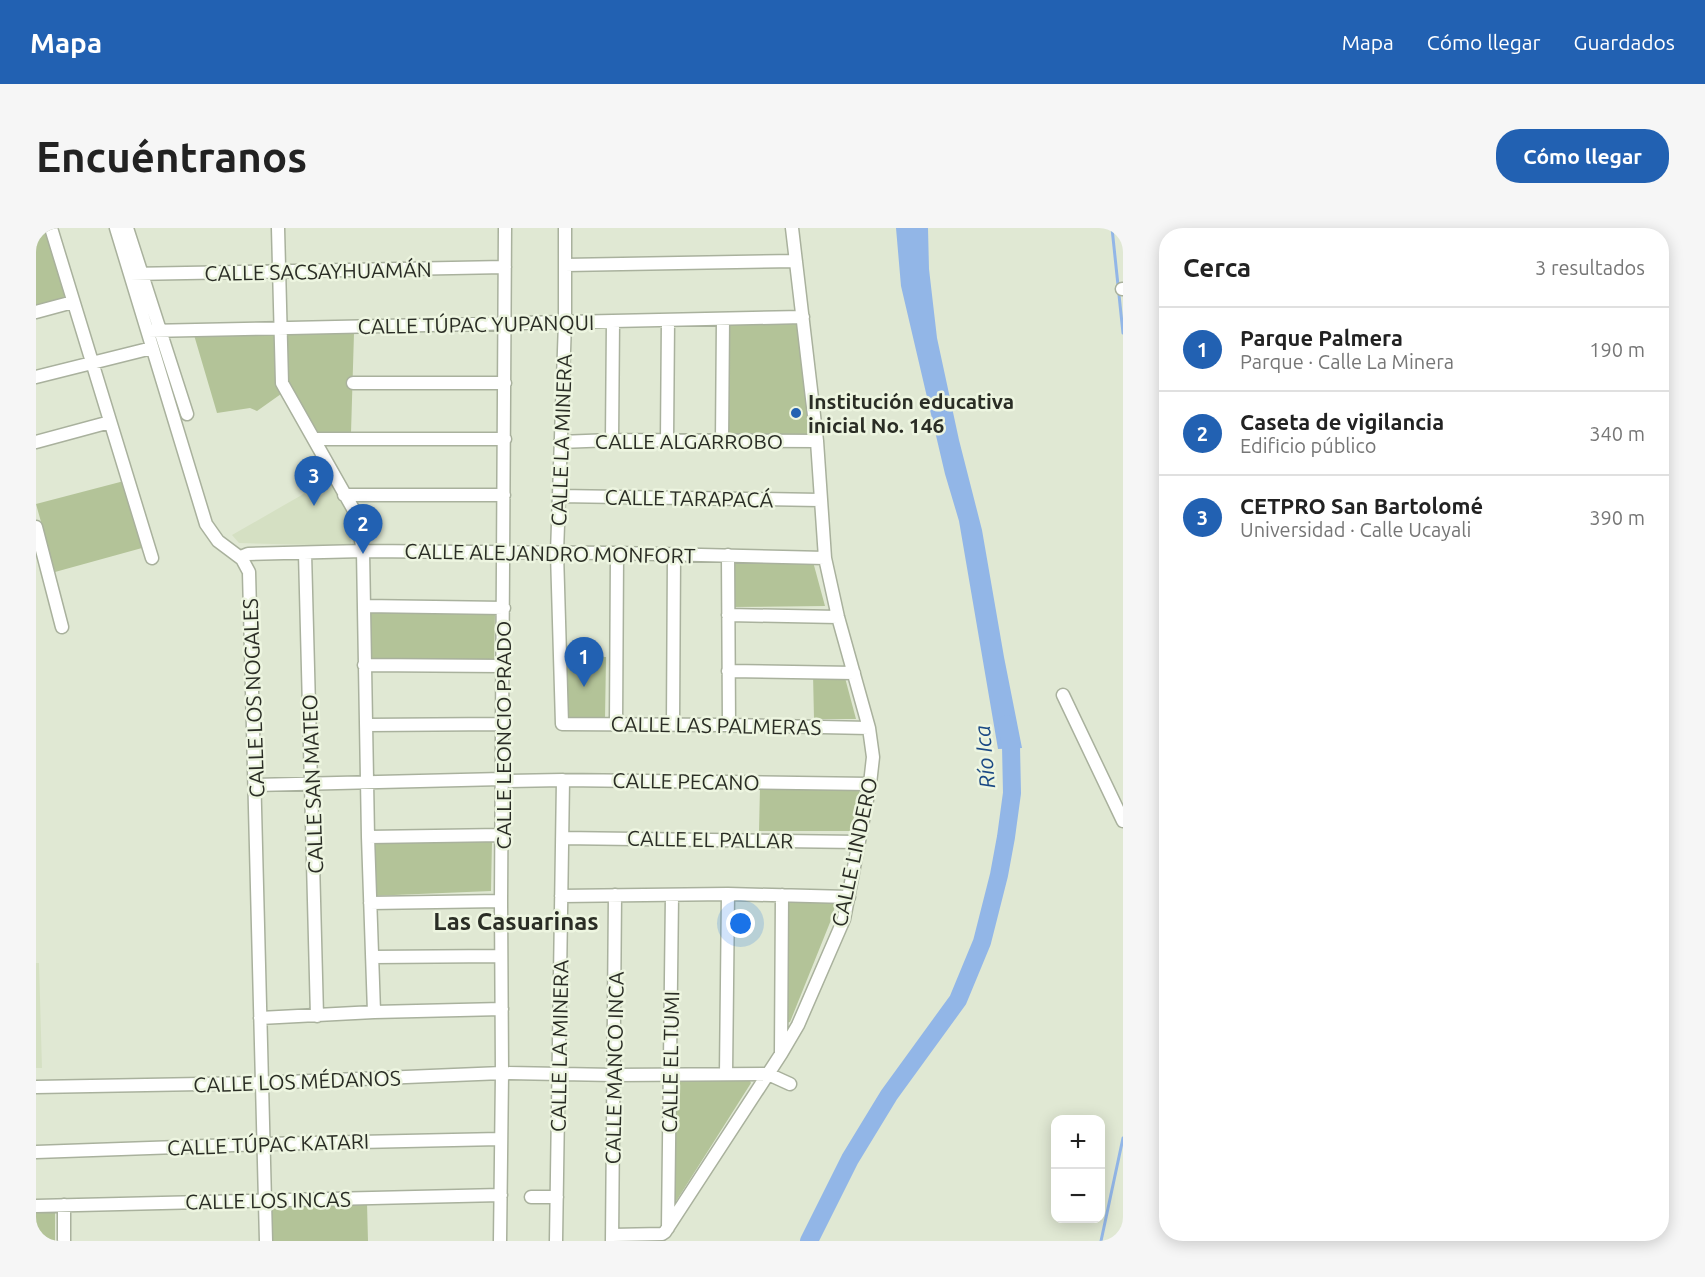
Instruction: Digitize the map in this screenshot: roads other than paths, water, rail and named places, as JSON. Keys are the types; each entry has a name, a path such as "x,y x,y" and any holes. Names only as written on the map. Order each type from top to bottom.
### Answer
{"street":[{"path":"51,228 152,558"},
{"path":"116,228 136,274 154,330 187,414"},
{"path":"127,228 136,274"},
{"path":"278,228 282,383 356,513 363,550 368,837 374,1012"},
{"name":"CALLE LEONCIO PRADO","path":"500,1241 506,228"},
{"name":"CALLE LA MINERA","path":"562,724 557,553 566,228"},
{"name":"CALLE LINDERO","path":"668,1230 798,1024 844,919 870,784 873,754 869,728 838,617 825,558 817,441 792,228"},
{"path":"565,265 796,261"},
{"name":"CALLE SACSAYHUAMÁN","path":"136,274 505,267"},
{"path":"36,312 73,302"},
{"name":"CALLE TÚPAC YUPANQUI","path":"154,330 803,317"},
{"path":"722,441 723,319"},
{"path":"667,440 668,320"},
{"path":"612,440 613,321"},
{"path":"154,330 152,348 206,524 218,541 242,560"},
{"path":"36,377 152,348"},
{"path":"352,383 505,383"},
{"path":"36,442 110,422"},
{"path":"314,439 505,439"},
{"name":"CALLE ALGARROBO","path":"560,442 817,441"},
{"path":"344,495 504,495"},
{"name":"CALLE TARAPACÁ","path":"559,496 820,500"},
{"path":"36,527 62,627"},
{"name":"CALLE ALEJANDRO MONFORT","path":"242,560 243,556 248,554 363,550 825,558"},
{"name":"CALLE SAN MATEO","path":"305,553 317,1016"},
{"path":"616,724 617,553"},
{"path":"672,724 674,554"},
{"path":"729,555 729,725"},
{"name":"CALLE LOS NOGALES","path":"242,560 249,572 266,1241"},
{"path":"364,606 504,608"},
{"path":"728,615 838,617"},
{"path":"364,665 503,666"},
{"path":"728,672 854,673"},
{"path":"1063,694 1123,821"},
{"path":"366,725 503,724"},
{"name":"CALLE LAS PALMERAS","path":"562,724 869,728"},
{"name":"CALLE PECANO","path":"255,785 502,780 870,784"},
{"name":"CALLE LA MINERA","path":"556,1241 562,780"},
{"path":"368,837 502,835"},
{"name":"CALLE EL PALLAR","path":"562,838 859,842"},
{"path":"561,896 728,894 849,897"},
{"path":"726,1074 728,894"},
{"name":"CALLE MANCO INCA","path":"612,1238 615,895"},
{"name":"CALLE EL TUMI","path":"668,1230 672,895"},
{"path":"781,1054 783,895"},
{"path":"370,903 501,901"},
{"path":"372,957 501,956"},
{"path":"261,1018 502,1009"},
{"name":"CALLE LOS MÉDANOS","path":"36,1087 262,1083 502,1073 768,1074"},
{"path":"768,1074 790,1084"},
{"name":"CALLE TÚPAC KATARI","path":"36,1152 264,1143 500,1139"},
{"name":"CALLE LOS INCAS","path":"36,1206 501,1195"},
{"path":"531,1197 557,1197"},
{"path":"64,1205 64,1241"},
{"path":"612,1238 662,1234 668,1230"}],"water":[{"name":"Río Ica","path":"896,228 928,228 929,269 937,338 959,440 982,530 1022,748 998,749 959,521 945,474 901,286"}],"waterway":[{"path":"1112,228 1123,333"},
{"name":"Río Ica","path":"809,1241 850,1159 889,1095 958,1000 982,942 999,875 1012,793 1011,746 1007,724"},
{"path":"1101,1241 1123,1138"}],"place":[{"name":"Institución educativa inicial No. 146","path":"796,413"},
{"name":"CETPRO San Bartolomé","path":"314,506"},
{"name":"Caseta de vigilancia","path":"363,554"},
{"name":"Parque Palmera","path":"584,687"}],"district":[{"name":"Las Casuarinas","path":"516,921"}]}
